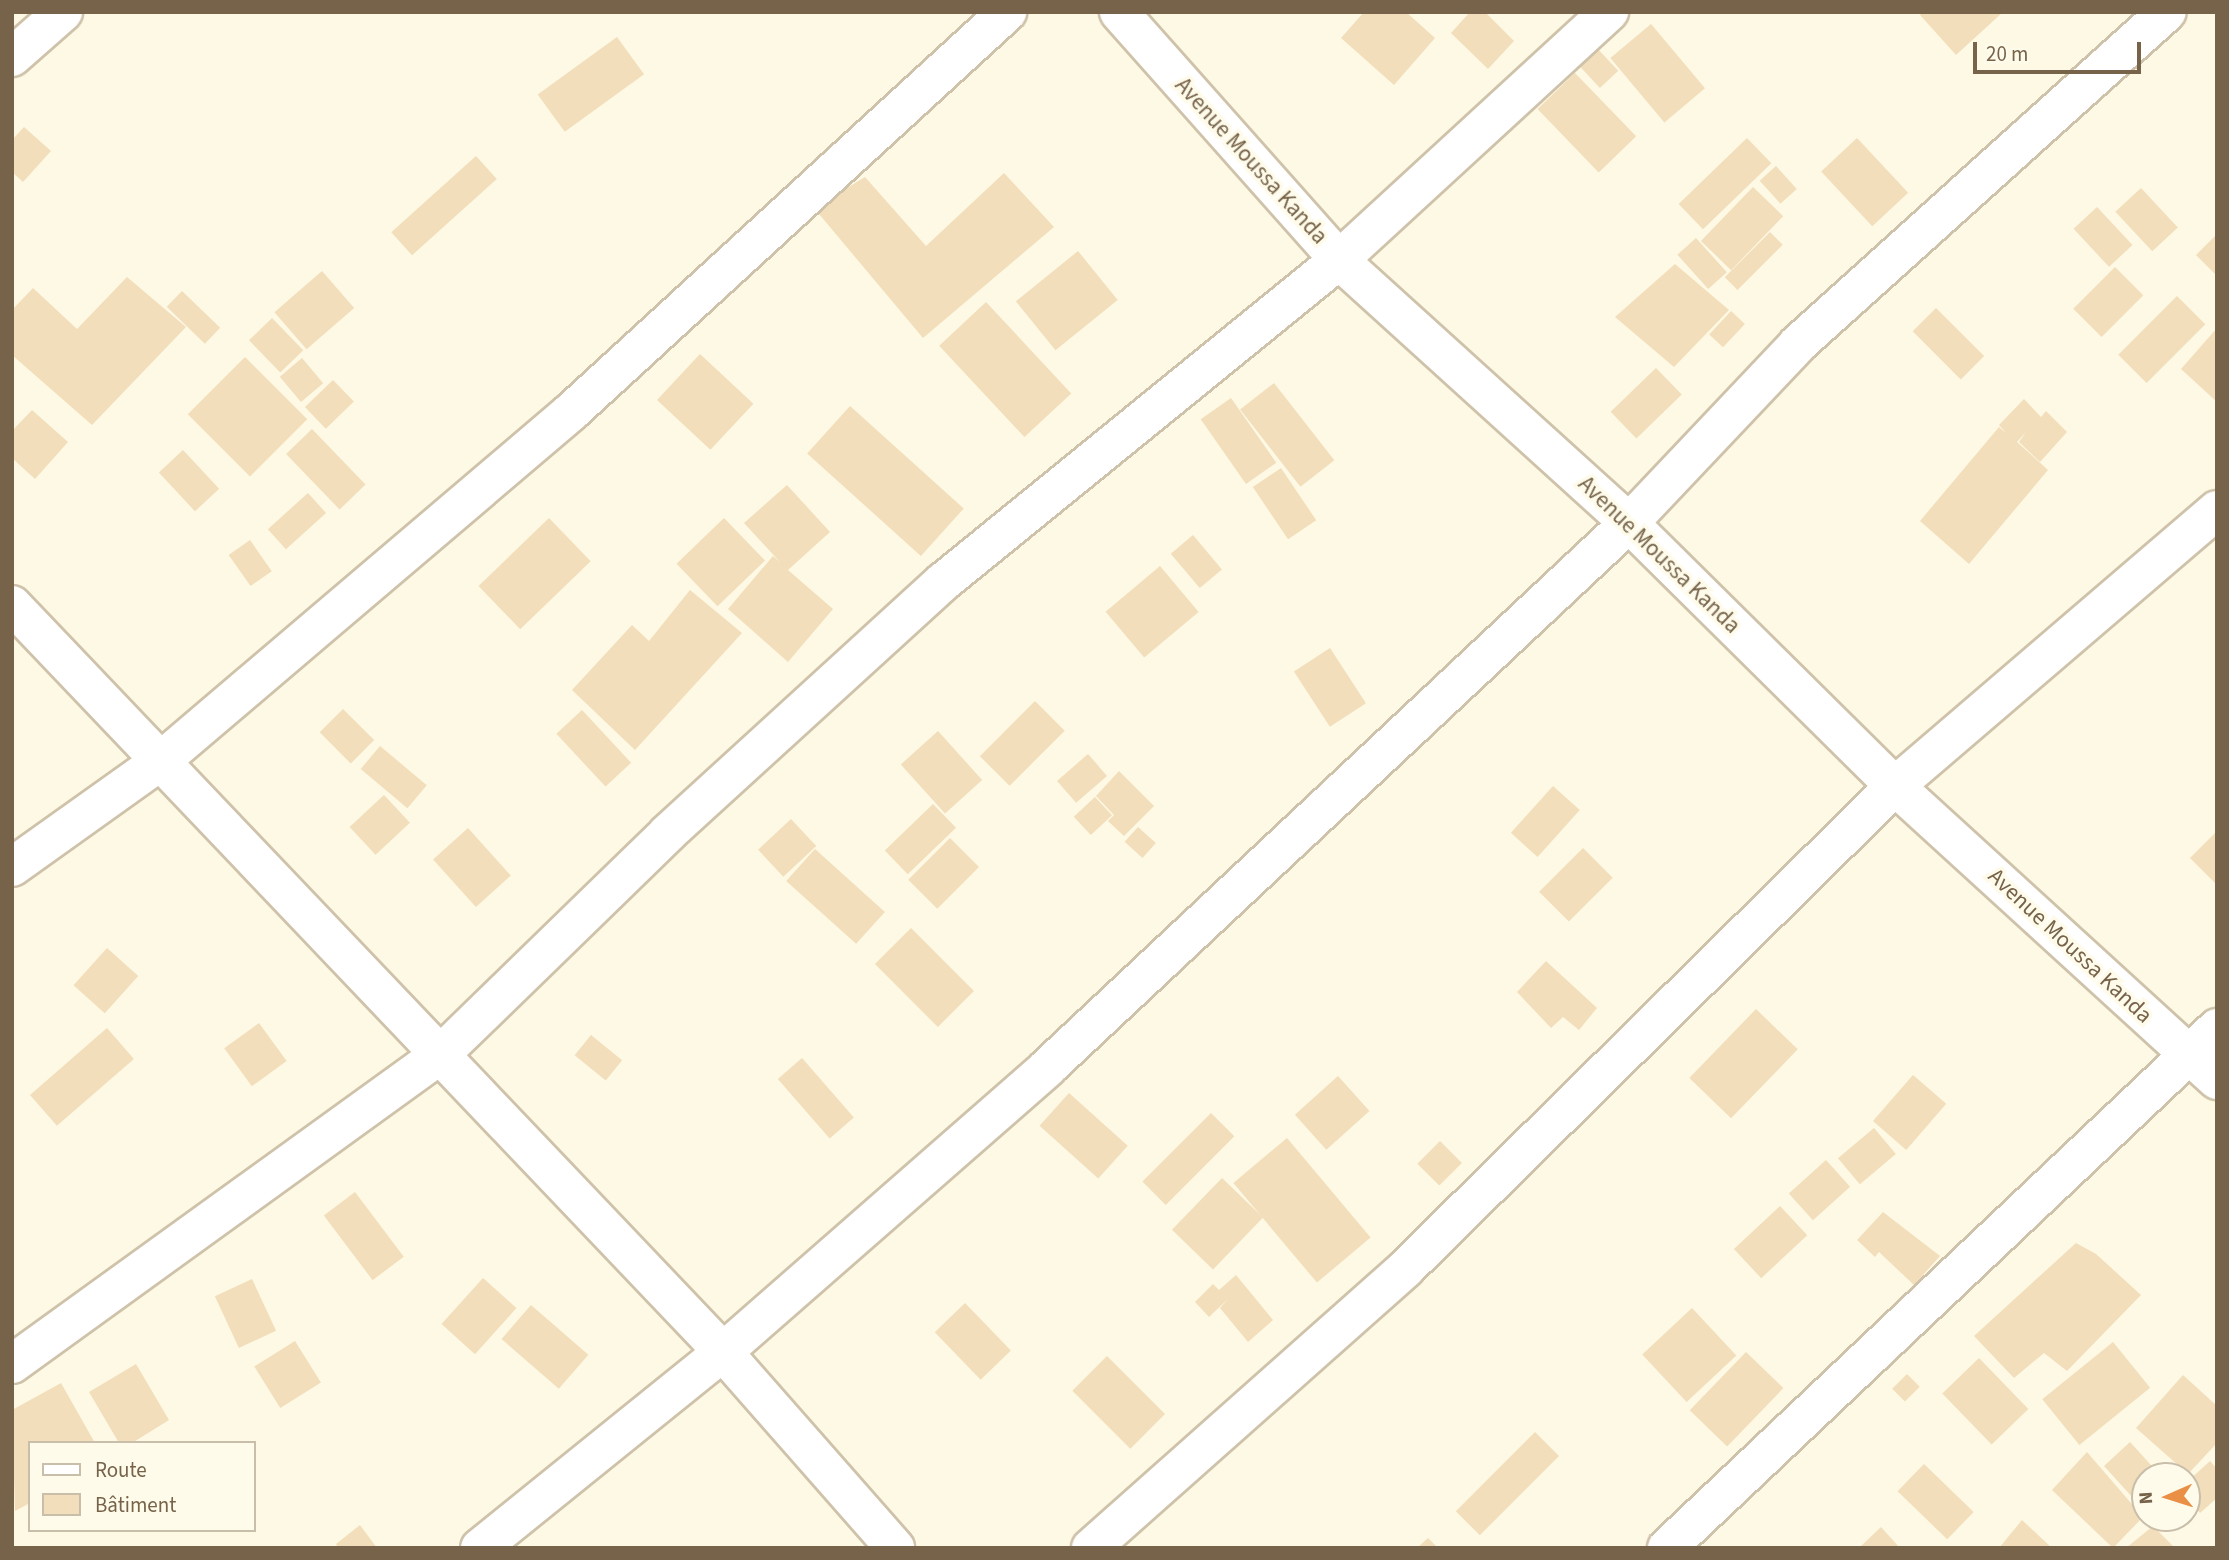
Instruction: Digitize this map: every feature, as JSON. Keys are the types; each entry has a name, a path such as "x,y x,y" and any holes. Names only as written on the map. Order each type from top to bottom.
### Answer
{"street":[{"path":"12,57 63,12"},
{"path":"12,867 162,760 571,412 1007,12"},
{"name":"Avenue Moussa Kanda","path":"1119,12 1339,260 1629,523 1895,786 2217,1080"},
{"path":"12,1364 441,1054 668,833 943,582 1339,260 1609,12"},
{"path":"480,1548 723,1352 1048,1067 1629,523 1798,344 2167,12"},
{"path":"1091,1548 1406,1268 1895,786 2217,510"},
{"path":"12,605 723,1352 895,1548"},
{"path":"1667,1548 2217,1028"}],"building":[{"path":"1364,12 1406,12 1435,38 1394,85 1341,38"},
{"path":"1470,12 1485,12 1514,41 1488,69 1451,33"},
{"path":"1923,12 2003,12 1956,55 1920,15"},
{"path":"1651,24 1705,88 1664,122 1610,58"},
{"path":"617,37 644,74 565,132 538,95"},
{"path":"1595,46 1618,71 1600,88 1577,63"},
{"path":"1575,73 1636,136 1599,172 1538,109"},
{"path":"24,127 51,151 23,182 12,172 12,140"},
{"path":"1747,138 1771,163 1703,229 1679,204"},
{"path":"1857,138 1908,193 1872,226 1821,171"},
{"path":"476,156 497,179 412,255 391,232"},
{"path":"1776,166 1797,189 1780,204 1760,181"},
{"path":"1004,173 1054,227 923,338 814,208 865,177 926,246"},
{"path":"1753,187 1783,216 1731,270 1701,241"},
{"path":"2141,188 2178,227 2152,251 2115,212"},
{"path":"2097,207 2132,245 2109,267 2074,229"},
{"path":"1770,232 1783,245 1737,290 1725,277"},
{"path":"2217,234 2217,276 2196,255"},
{"path":"1696,238 1727,272 1708,289 1677,255"},
{"path":"1078,251 1118,300 1055,350 1016,301"},
{"path":"1675,264 1729,310 1674,367 1615,317"},
{"path":"2115,267 2143,295 2102,337 2073,309"},
{"path":"322,271 354,308 307,349 274,312"},
{"path":"127,277 186,327 92,425 12,355 12,310 33,288 77,329"},
{"path":"182,291 220,328 205,344 167,307"},
{"path":"2177,296 2205,324 2147,383 2118,355"},
{"path":"986,302 1071,393 1024,437 939,346"},
{"path":"1936,308 1984,356 1961,379 1913,331"},
{"path":"1731,311 1745,324 1723,347 1709,334"},
{"path":"272,318 303,350 280,373 249,340"},
{"path":"2217,328 2217,402 2181,369"},
{"path":"700,354 753,404 710,450 657,400"},
{"path":"245,357 307,419 250,477 188,414"},
{"path":"302,358 323,383 301,402 280,377"},
{"path":"1656,368 1682,395 1636,438 1611,412"},
{"path":"333,380 354,402 326,429 305,407"},
{"path":"1274,383 1334,460 1300,487 1240,409"},
{"path":"1231,398 1276,463 1246,484 1201,419"},
{"path":"2024,399 2041,417 2046,411 2067,432 2040,462 2019,442 2026,432 2017,442 2048,470 1969,564 1920,521 1999,427 2006,433 1999,425"},
{"path":"850,406 964,508 921,556 807,454"},
{"path":"32,410 68,442 35,479 12,458 12,431"},
{"path":"312,429 365,484 340,509 286,454"},
{"path":"183,450 219,489 195,511 159,473"},
{"path":"1281,468 1316,520 1288,539 1253,487"},
{"path":"787,485 830,532 788,570 833,609 788,662 728,609 773,556 780,562 744,523"},
{"path":"308,493 326,513 286,549 268,529"},
{"path":"549,518 591,561 520,629 479,586"},
{"path":"724,518 765,560 718,606 677,564"},
{"path":"1193,535 1222,569 1200,588 1171,554"},
{"path":"250,540 272,571 250,586 229,555"},
{"path":"1160,566 1199,612 1144,658 1106,612"},
{"path":"690,590 742,633 635,750 572,690 632,625 649,641"},
{"path":"1330,648 1366,703 1330,727 1294,671"},
{"path":"1035,701 1065,731 1010,786 980,756"},
{"path":"343,709 374,740 351,763 320,732"},
{"path":"582,710 631,763 606,787 556,734"},
{"path":"938,731 982,780 945,814 901,764"},
{"path":"380,746 427,785 407,808 361,769"},
{"path":"1088,754 1107,776 1076,803 1057,781"},
{"path":"1119,771 1154,806 1124,836 1108,821 1114,815 1096,796"},
{"path":"1553,786 1580,810 1538,857 1511,833"},
{"path":"384,795 410,823 376,855 350,827"},
{"path":"1095,797 1112,815 1091,835 1074,817"},
{"path":"933,804 956,828 908,874 885,851"},
{"path":"791,819 816,846 783,877 758,850"},
{"path":"1138,827 1156,843 1142,858 1125,842"},
{"path":"468,828 511,876 476,907 433,859"},
{"path":"2217,831 2217,885 2190,858"},
{"path":"950,838 979,867 937,909 908,880"},
{"path":"1583,848 1613,878 1569,922 1539,892"},
{"path":"815,849 885,912 856,944 786,881"},
{"path":"911,928 974,991 938,1027 875,964"},
{"path":"107,948 138,976 105,1013 74,985"},
{"path":"1546,961 1597,1008 1579,1030 1563,1017 1551,1028 1517,992"},
{"path":"1756,1009 1798,1049 1731,1118 1689,1078"},
{"path":"259,1023 287,1061 252,1086 224,1048"},
{"path":"107,1028 134,1059 57,1126 30,1095"},
{"path":"591,1035 622,1060 606,1080 575,1055"},
{"path":"802,1058 854,1118 830,1139 778,1079"},
{"path":"1913,1075 1946,1104 1906,1150 1873,1121"},
{"path":"1338,1076 1369,1111 1326,1150 1295,1115"},
{"path":"1069,1093 1128,1146 1098,1179 1040,1126"},
{"path":"1211,1113 1234,1136 1166,1205 1142,1182"},
{"path":"1874,1128 1896,1154 1860,1184 1838,1158"},
{"path":"1287,1138 1371,1238 1317,1283 1233,1183"},
{"path":"1440,1141 1462,1163 1439,1186 1417,1164"},
{"path":"1826,1160 1850,1187 1813,1220 1789,1193"},
{"path":"1222,1178 1263,1218 1213,1269 1172,1230"},
{"path":"355,1192 404,1257 373,1280 324,1215"},
{"path":"1780,1206 1807,1235 1761,1278 1734,1249"},
{"path":"1883,1212 1940,1256 1914,1285 1879,1252 1875,1257 1857,1240"},
{"path":"2076,1243 2096,1254 2141,1295 2067,1371 2044,1353 2014,1378 1974,1336"},
{"path":"1236,1275 1273,1320 1248,1342 1220,1308 1228,1299 1209,1317 1195,1302 1213,1284 1219,1290"},
{"path":"483,1278 516,1308 475,1354 442,1324"},
{"path":"252,1279 276,1331 239,1348 215,1296"},
{"path":"965,1303 1011,1350 981,1380 935,1332"},
{"path":"531,1305 588,1355 559,1389 501,1339"},
{"path":"1692,1308 1736,1356 1687,1402 1642,1354"},
{"path":"295,1341 321,1383 280,1408 254,1366"},
{"path":"2113,1342 2150,1388 2079,1445 2042,1399"},
{"path":"1746,1352 1783,1388 1727,1446 1690,1410"},
{"path":"1107,1356 1165,1414 1130,1449 1072,1391"},
{"path":"1979,1358 2028,1409 1992,1445 1942,1393"},
{"path":"136,1364 169,1420 135,1441 118,1441 89,1392"},
{"path":"1907,1374 1920,1387 1905,1402 1892,1389"},
{"path":"2183,1375 2217,1406 2217,1443 2199,1462 2174,1462 2136,1428"},
{"path":"61,1383 94,1441 28,1441 28,1504 15,1511 12,1410"},
{"path":"1535,1432 1559,1456 1480,1535 1456,1511"},
{"path":"2130,1442 2148,1462 2131,1462 2131,1496 2104,1466"},
{"path":"2087,1452 2131,1503 2131,1529 2113,1548 2052,1490"},
{"path":"2210,1461 2217,1469 2217,1498 2201,1512 2201,1469"},
{"path":"1924,1464 1974,1512 1947,1539 1898,1491"},
{"path":"2022,1520 2052,1548 1999,1548"},
{"path":"360,1525 377,1548 338,1548 336,1544"},
{"path":"1881,1527 1900,1548 1859,1548"},
{"path":"2146,1532 2159,1532 2175,1548 2126,1548"},
{"path":"1428,1538 1438,1548 1417,1548"}]}
